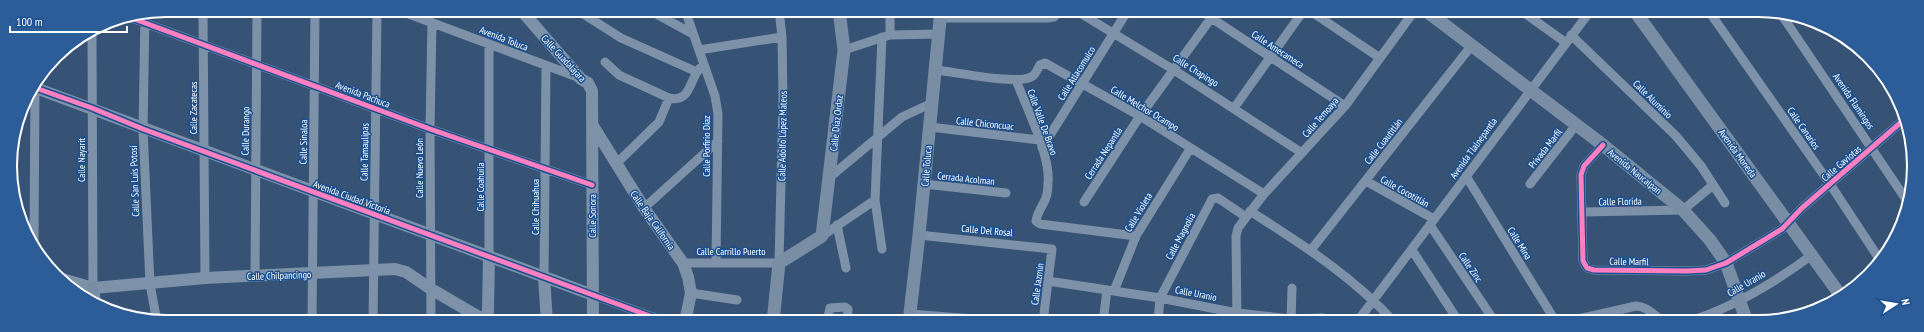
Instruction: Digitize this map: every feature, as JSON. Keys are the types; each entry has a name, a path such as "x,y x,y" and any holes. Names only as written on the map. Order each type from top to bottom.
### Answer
{"main road":[{"name":"Calle Díaz Ordaz","path":"822,236 844,50 840,17"},
{"name":"Calle Toluca","path":"910,315 920,235 941,17"},
{"name":"Avenida Naucalpan","path":"1434,17 1603,145 1683,210 1710,240 1726,263 1745,315"},
{"name":"Avenida Moneda","path":"1639,17 1838,292"},
{"path":"779,262 822,236"},
{"name":"Calle Adolfo López Mateos","path":"774,315 779,262"},
{"path":"93,288 94,296"}],"street":[{"name":"Calle Zacatecas","path":"203,17 205,278"},
{"name":"Calle Durango","path":"255,276 257,17"},
{"name":"Calle Sinaloa","path":"312,315 315,17"},
{"name":"Calle Tamaulipas","path":"373,315 377,17"},
{"name":"Avenida Toluca","path":"416,17 581,78"},
{"name":"Calle Guadalajara","path":"527,17 590,87"},
{"path":"588,17 621,38 697,72"},
{"path":"662,17 693,34"},
{"name":"Calle Porfirio Díaz","path":"687,17 715,96 718,114 716,262"},
{"name":"Calle Adolfo López Mateos","path":"779,262 783,99 782,37 780,17"},
{"path":"882,249 875,200 886,36 889,17"},
{"path":"1021,17 1054,17"},
{"name":"Calle Chapingo","path":"1087,17 1234,108 1302,154"},
{"name":"Calle Atlacomulco","path":"1040,144 1083,83 1124,17"},
{"path":"1234,108 1299,17"},
{"path":"1319,17 1380,58"},
{"name":"Calle Temoaya","path":"1237,315 1236,232 1264,194 1345,106 1409,17"},
{"name":"Calle Aluminio","path":"1532,17 1568,38 1676,136 1701,166 1725,203"},
{"name":"Avenida Tlalnepantla","path":"1375,300 1530,89 1585,17"},
{"name":"Calle Canarios","path":"1713,17 1830,184 1877,256"},
{"name":"Calle Amecameca","path":"1211,18 1345,106"},
{"name":"Cerrada Nepantla","path":"1084,202 1140,116 1211,18"},
{"name":"Avenida Pachuca","path":"145,19 204,44 376,109 592,185"},
{"name":"Calle San Luis Potosí","path":"145,19 143,129 150,284 156,315"},
{"name":"Avenida Flamingos","path":"1785,20 1904,196"},
{"name":"Calle Nuevo León","path":"431,315 430,129 432,23"},
{"path":"844,50 886,36 939,34"},
{"name":"Calle Nayarit","path":"92,36 93,288"},
{"path":"699,50 782,37"},
{"name":"Calle Coahuila","path":"487,315 489,257 489,44"},
{"name":"Calle Cuautitlán","path":"1312,250 1472,45"},
{"path":"605,62 619,75 676,100 685,95 697,72 704,64"},
{"name":"Calle Melchor Ocampo","path":"1016,80 1032,77 1042,62 1083,83 1140,116 1190,149 1264,194"},
{"name":"Calle Chihuahua","path":"544,277 546,66"},
{"name":"Calle Valle De Bravo","path":"936,70 1016,80 1048,168 1049,182 1044,203 1037,214 1036,221 1038,223 1136,236"},
{"name":"Calle Sonora","path":"590,87 592,125 593,315"},
{"name":"Avenida Ciudad Victoria","path":"38,89 204,152 593,295 638,315"},
{"path":"34,96 34,235"},
{"path":"616,164 653,130 659,122 669,98"},
{"path":"830,177 902,117 932,103"},
{"name":"Calle Gaviotas","path":"1788,222 1901,123"},
{"name":"Calle Baja California","path":"592,125 644,208 683,262 688,277 690,293 686,315"},
{"name":"Privada Marfil","path":"1530,184 1576,125"},
{"name":"Calle Chiconcuac","path":"930,127 1040,144"},
{"path":"644,208 718,140"},
{"name":"Calle Marfil","path":"1603,145 1584,166 1581,175 1583,261 1587,268 1594,270 1706,270 1726,263 1773,236 1788,222"},
{"name":"Calle Violeta","path":"1105,315 1110,290 1136,236 1190,149"},
{"name":"Calle Mina","path":"1466,176 1552,315"},
{"name":"Calle Cocotitlán","path":"1366,181 1432,222"},
{"name":"Cerrada Acolman","path":"924,184 1006,193"},
{"path":"1683,210 1714,185"},
{"name":"Calle Magnolia","path":"1159,315 1160,298 1212,199 1218,198 1248,214"},
{"path":"822,236 875,200"},
{"name":"Calle Florida","path":"1582,212 1683,210"},
{"path":"1248,214 1312,250 1375,300 1388,315"},
{"name":"Calle Zinc","path":"1432,222 1490,315"},
{"path":"837,225 846,268"},
{"name":"Calle Del Rosal","path":"920,235 1052,248"},
{"name":"Calle Jazmín","path":"1044,315 1052,248"},
{"path":"1412,250 1454,315"},
{"name":"Calle Uranio","path":"1709,315 1740,300 1794,268 1812,255"},
{"name":"Calle Carrillo Puerto","path":"683,262 779,262"},
{"name":"Calle Chilpancingo","path":"73,282 93,288 205,278 395,269 406,272 475,315"},
{"path":"544,277 547,315"},
{"name":"Calle Uranio","path":"1048,281 1160,298 1229,315"},
{"path":"1291,315 1292,288"},
{"path":"690,293 737,300"},
{"path":"1363,315 1375,300"},
{"path":"1597,315 1636,306 1644,307 1655,315"},
{"path":"828,315 830,308 833,307 848,309 848,315"},
{"path":"1615,311 1616,315"}],"cycle path":[{"path":"137,20 430,129 592,185"},
{"path":"38,89 647,315"},
{"path":"1603,145 1584,166 1581,175 1583,261 1587,268 1594,270 1706,270 1726,263 1782,229 1802,208 1901,123"}]}
